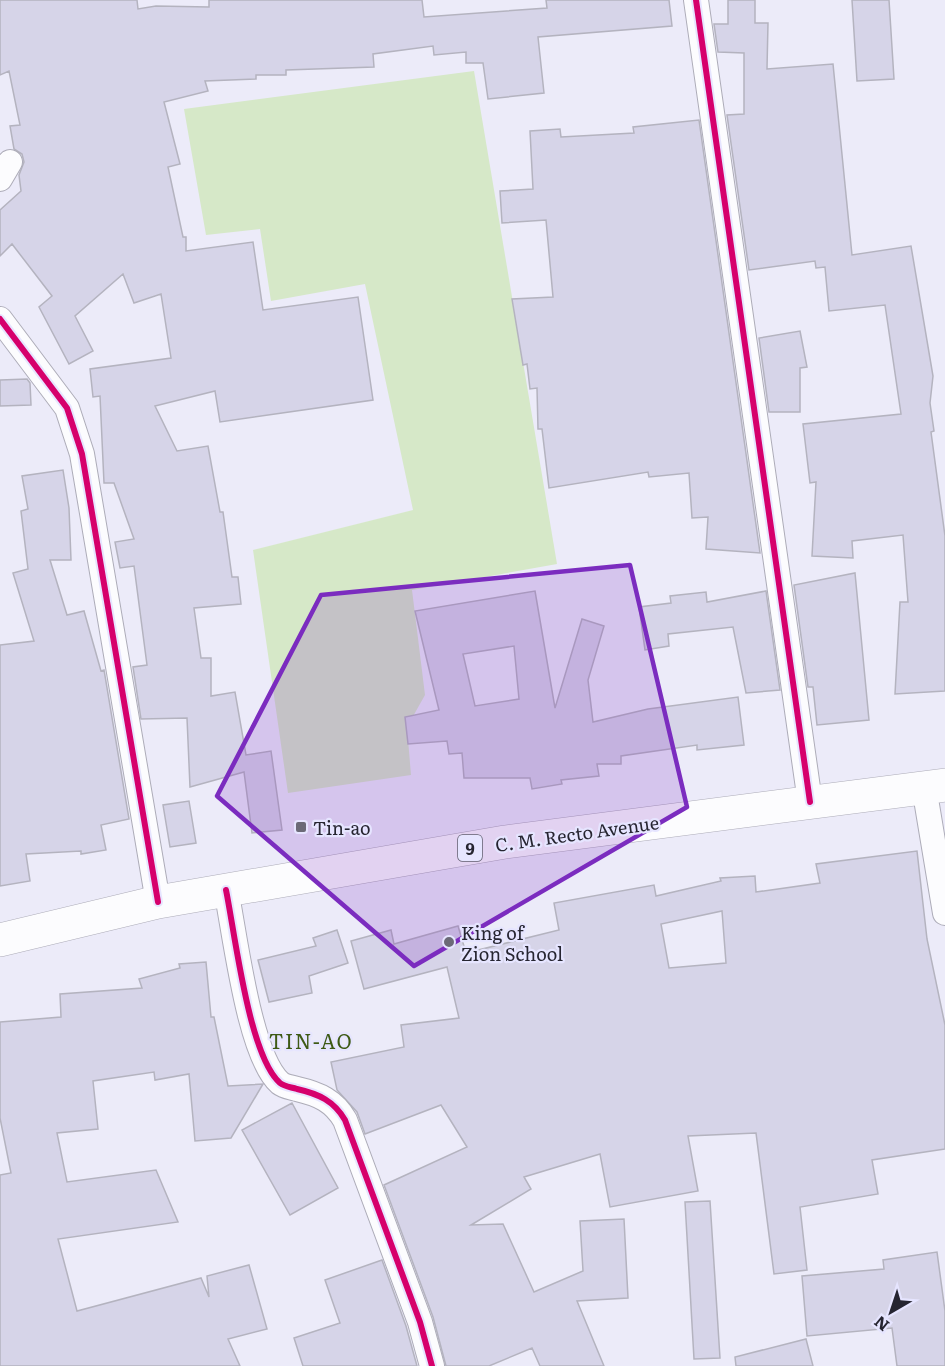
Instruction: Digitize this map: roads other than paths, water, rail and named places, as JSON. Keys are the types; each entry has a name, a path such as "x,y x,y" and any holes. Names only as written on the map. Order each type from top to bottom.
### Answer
{"highway":[{"name":"C. M. Recto Avenue","path":"0,940 158,902 505,842 934,786"}],"street":[{"path":"696,0 810,802"},
{"path":"0,319 67,408 82,454 158,902"},
{"path":"934,786 945,913"},
{"path":"226,890 256,1042 270,1072 282,1085 314,1093 328,1100 345,1120 420,1322 432,1366"}],"place":[{"name":"Tin-ao","path":"301,827"},
{"name":"King of Zion School","path":"449,942"}],"district":[{"name":"TIN-AO","path":"311,1040"}]}
